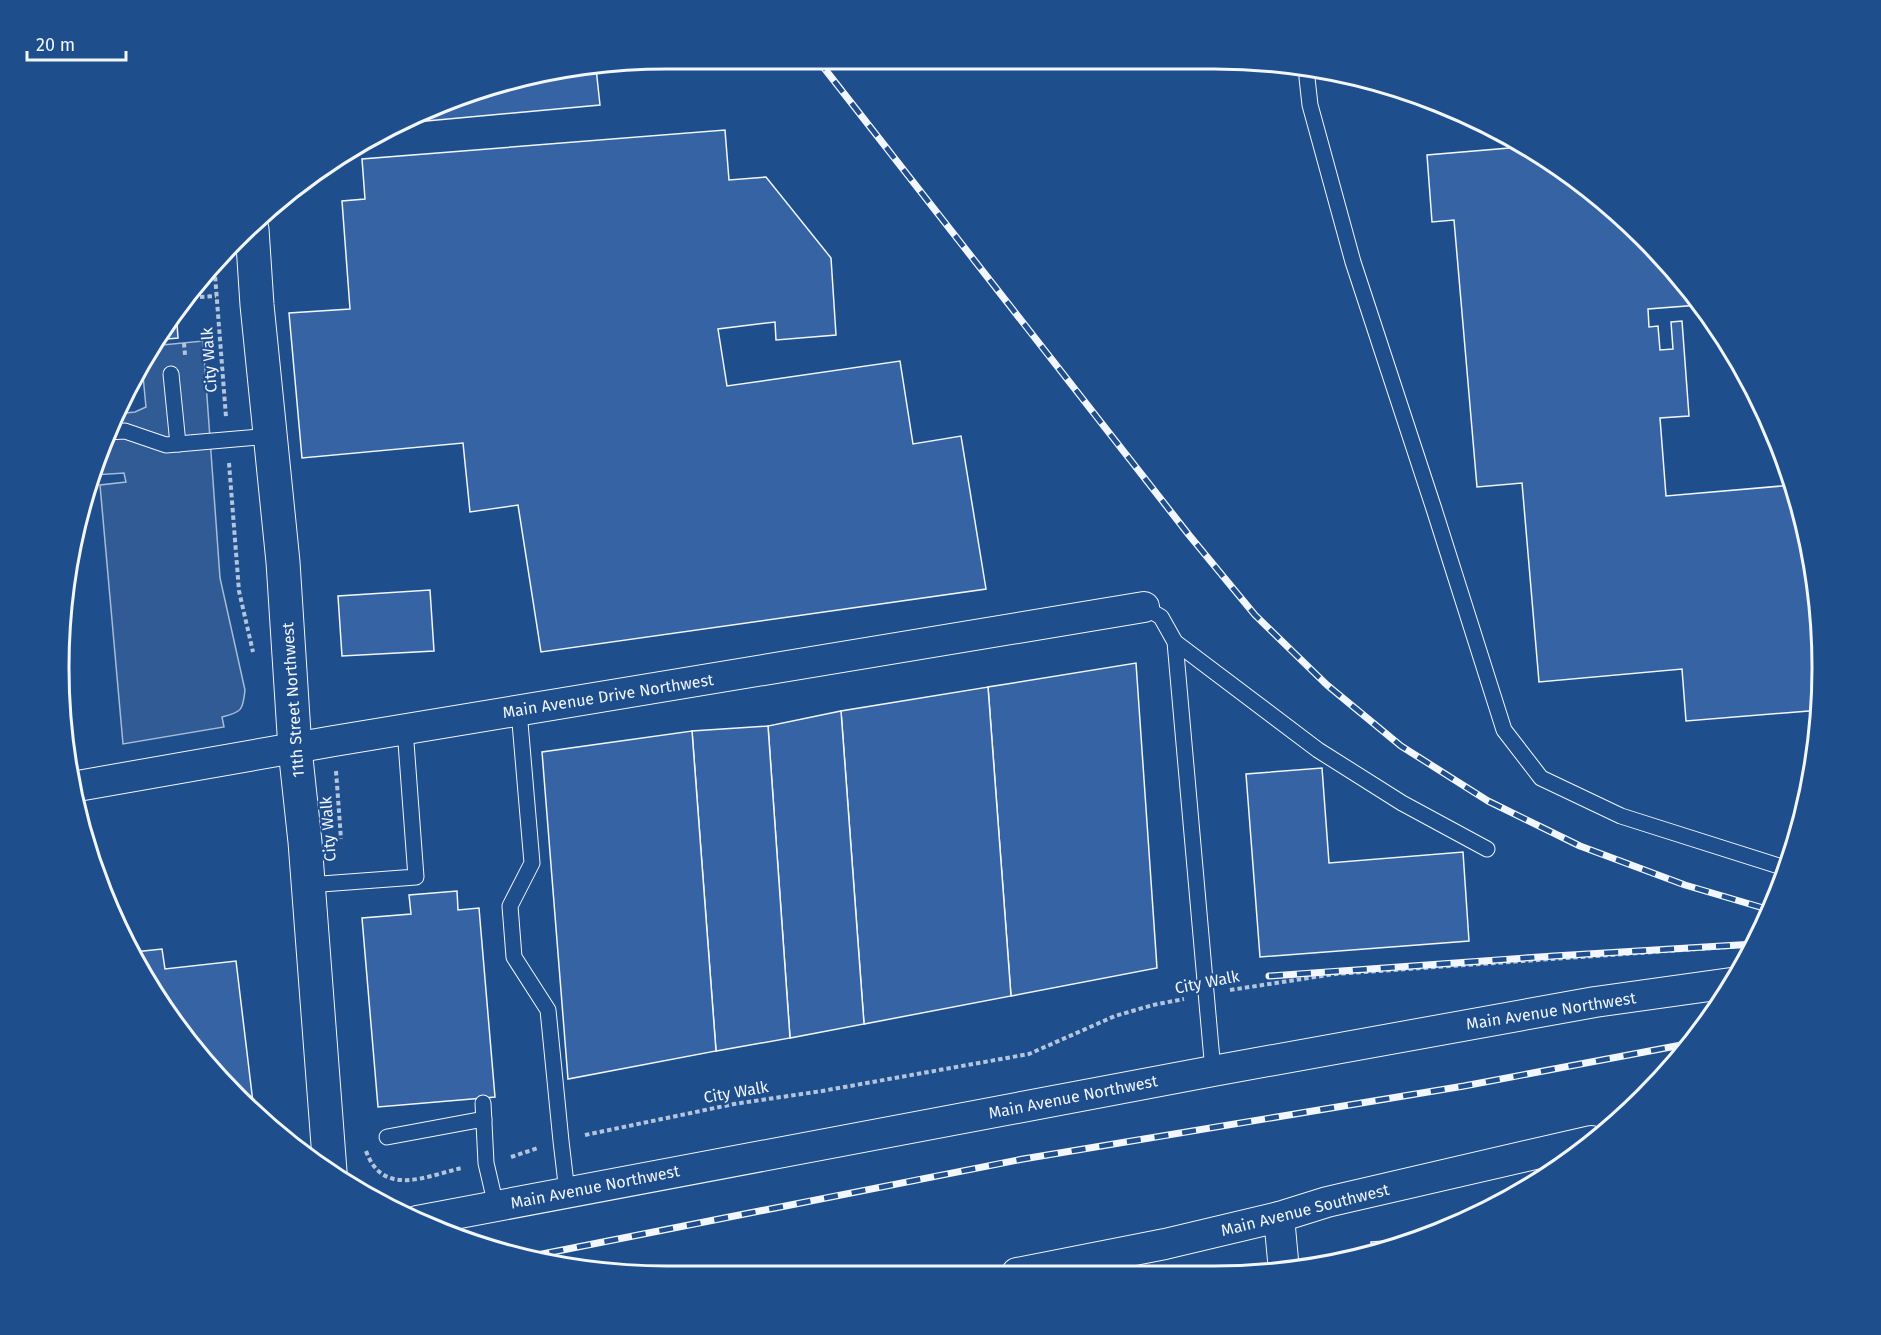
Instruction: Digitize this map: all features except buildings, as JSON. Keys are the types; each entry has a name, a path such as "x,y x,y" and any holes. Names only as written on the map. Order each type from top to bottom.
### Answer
{"street":[{"name":"11th Street Northwest","path":"252,236 257,305 283,562 329,1161"},
{"name":"Main Avenue Drive Northwest","path":"81,784 1144,607"},
{"name":"Main Avenue Northwest","path":"433,1218 1213,1071 1595,1002 1721,984"},
{"name":"Main Avenue Southwest","path":"1053,1266 1165,1244 1278,1217 1327,1202 1574,1145"},
{"path":"1278,1217 1283,1262"}],"lane":[{"path":"1307,77 1310,105 1353,262 1504,730 1542,778 1621,816 1778,866"},
{"path":"171,374 178,444"},
{"path":"118,431 125,431 166,445 270,436"},
{"path":"1144,607 1161,617 1175,642 1318,750 1402,803 1487,849"},
{"path":"1175,642 1213,1071"},
{"path":"519,711 532,863 510,906 514,957 548,1010 567,1192"},
{"path":"308,885 416,877 405,729"},
{"path":"483,1103 486,1163 496,1206"},
{"path":"387,1137 484,1119"}],"path":[{"name":"City Walk","path":"215,277 239,591 254,657"},
{"path":"198,297 216,296"},
{"name":"City Walk","path":"336,770 344,883"},
{"name":"City Walk","path":"365,1149 379,1172 388,1179 410,1180 486,1163 601,1131 734,1104 822,1091 1029,1054 1115,1016 1153,1005 1207,994 1335,974 1743,946"}],"shaded area":[{"path":"203,341 220,578 245,690 242,706 238,712 222,717 224,727 123,744 100,485 126,482 124,473 101,475 126,413 146,407 143,379 164,345"}],"railway":[{"path":"825,69 1189,535 1255,615 1327,685 1401,746 1488,801 1580,846 1685,885 1761,907"},
{"path":"1269,976 1743,945"},
{"path":"547,1253 1023,1159 1464,1086 1676,1046"}]}
